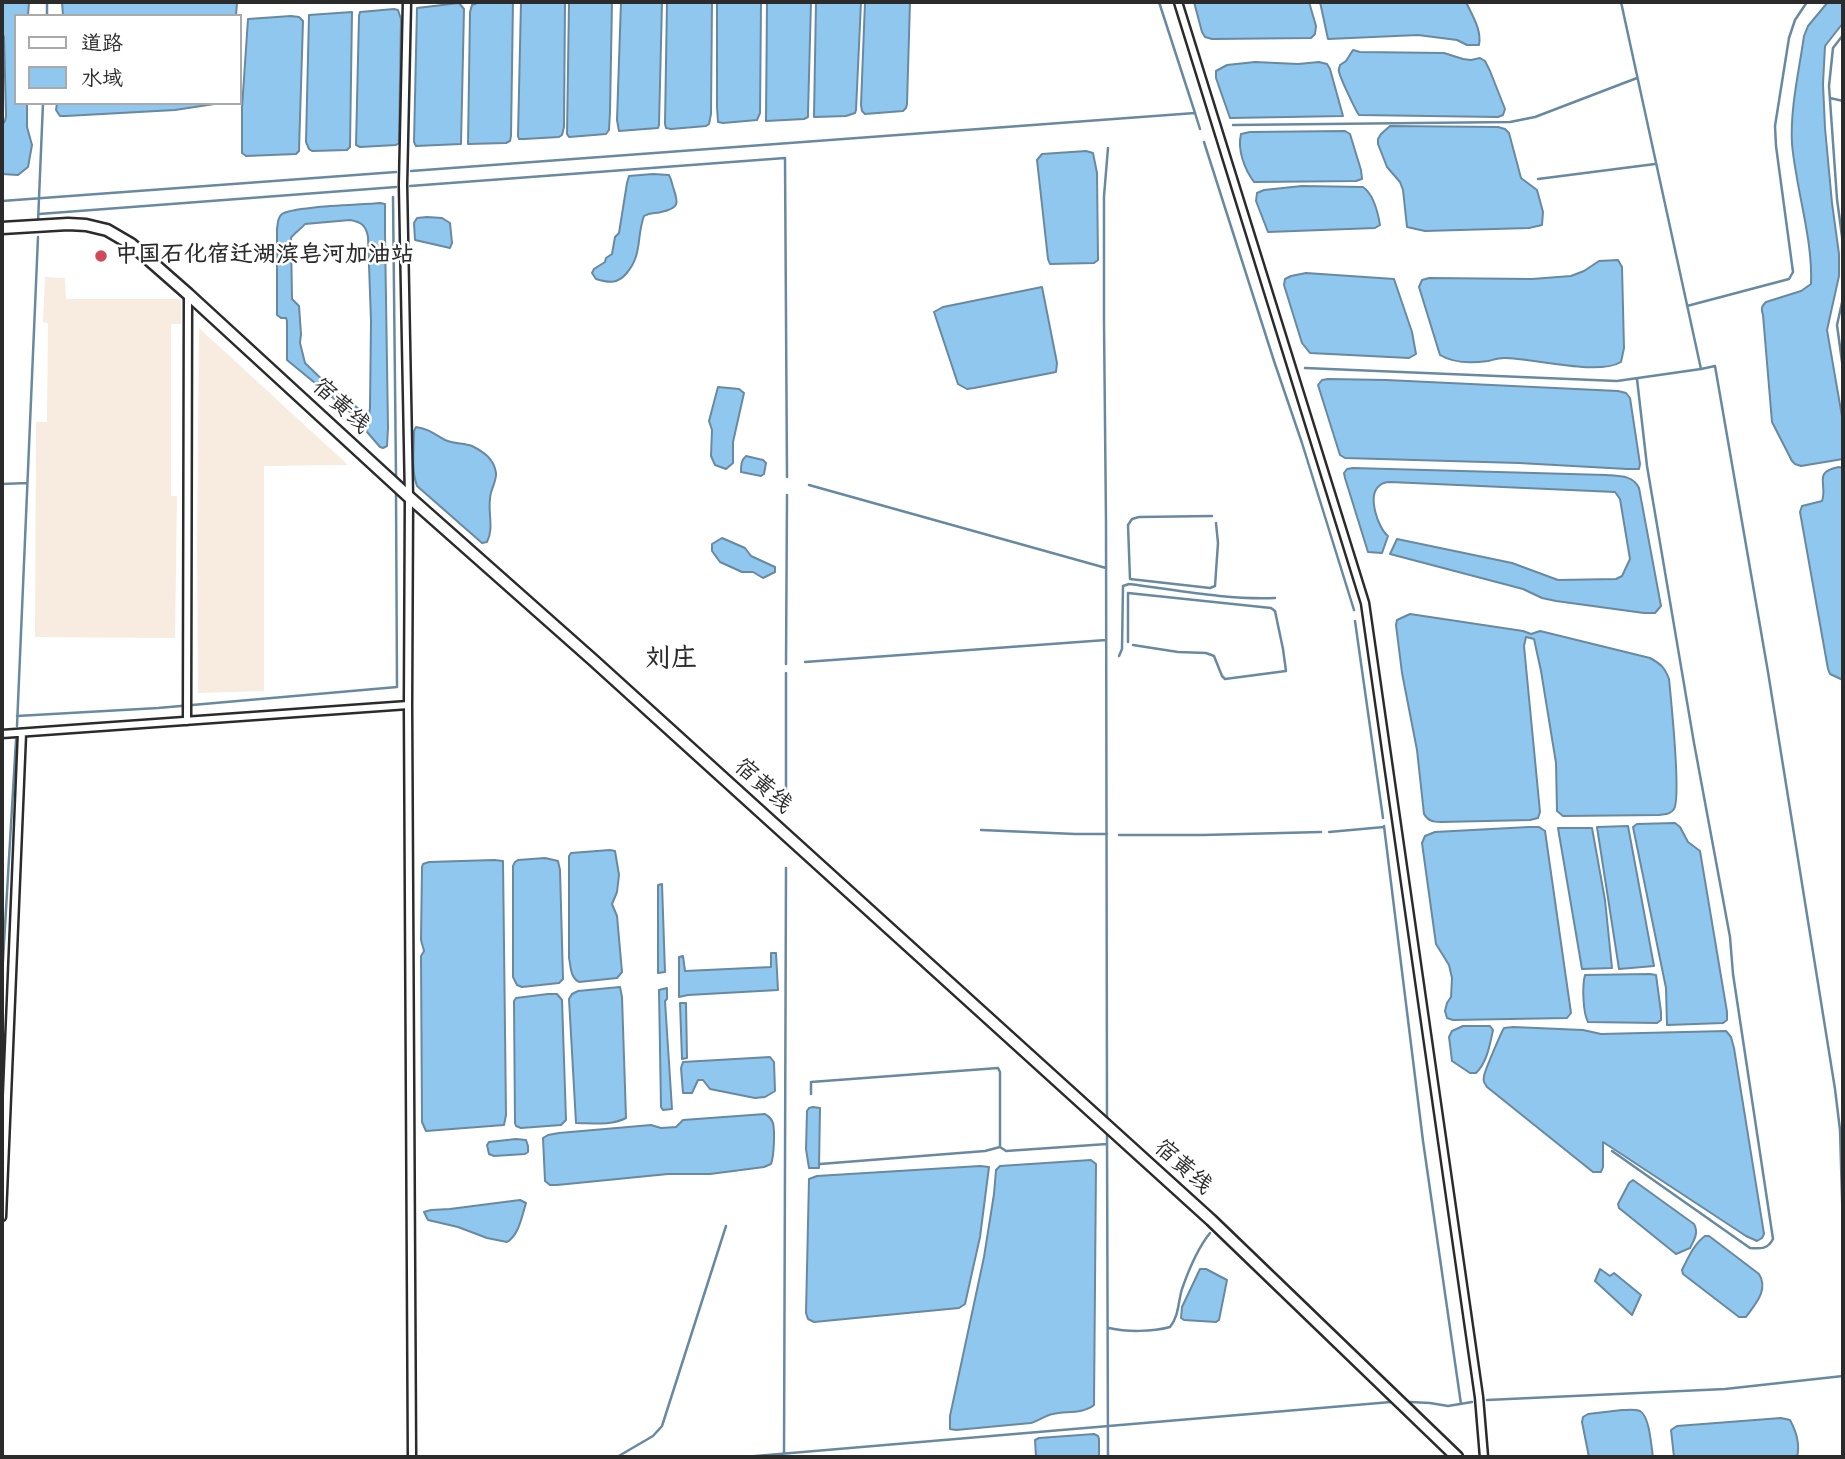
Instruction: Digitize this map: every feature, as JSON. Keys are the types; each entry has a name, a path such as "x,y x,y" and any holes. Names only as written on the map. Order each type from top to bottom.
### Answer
{"main road":[{"name":"宿黄线","path":"2,228 68,224 98,227 131,244 1211,1220 1454,1455"}],"street":[{"path":"407,2 403,185 409,497 412,1457"},
{"path":"1178,2 1365,603 1479,1397 1485,1457"},
{"path":"187,721 188,294"},
{"path":"2,734 408,705"},
{"path":"2,1217 22,733"}],"shaded area":[{"path":"45,277 65,278 66,299 181,299 181,324 171,324 171,496 177,496 175,638 35,637 36,422 47,422 48,323 43,322"},
{"path":"199,328 348,465 264,466 264,691 198,693"}],"water":[{"path":"2,2 29,2 28,14 14,14 14,105 27,105 27,127 32,145 28,167 18,175 2,174 2,125 6,116"},
{"path":"62,2 237,2 236,14 63,14"},
{"path":"480,2 513,2 511,136 506,143 468,144 470,12 472,5"},
{"path":"521,2 565,2 564,127 559,137 519,139 518,136"},
{"path":"569,2 612,2 610,112 609,130 606,134 569,137 567,134"},
{"path":"621,2 662,2 658,128 619,131 617,120"},
{"path":"667,2 712,2 711,114 706,126 666,128"},
{"path":"717,2 761,2 760,113 757,120 718,122"},
{"path":"767,2 811,2 808,117 804,119 766,121"},
{"path":"816,2 861,2 856,110 846,116 814,117"},
{"path":"865,2 910,2 907,104 903,111 865,114 862,111"},
{"path":"1194,2 1309,2 1316,26 1315,34 1311,38 1212,39 1205,37 1202,32"},
{"path":"1320,2 1466,2 1478,28 1479,45 1418,35 1328,39"},
{"path":"1828,2 1843,2 1843,23 1825,46 1823,84 1832,203 1839,254 1839,276 1827,330 1843,422 1843,459 1801,466 1792,461 1772,422 1762,307 1766,302 1801,291 1811,284 1807,232 1792,144 1792,117 1804,36 1808,26"},
{"path":"459,3 464,9 461,144 416,146 417,8"},
{"path":"398,10 401,19 399,143 360,147 356,145 359,16 360,12"},
{"path":"352,12 350,147 347,150 312,151 306,142 309,15"},
{"path":"299,17 303,21 299,151 296,154 246,156 242,153 242,108 248,19"},
{"path":"1353,50 1444,53 1463,59 1480,58 1485,61 1490,71 1505,109 1503,115 1359,115 1339,70"},
{"path":"1255,62 1327,64 1343,116 1230,118 1216,71 1227,65"},
{"path":"57,105 208,105 175,110 60,116 56,110"},
{"path":"1390,126 1505,129 1509,133 1521,178 1537,190 1543,212 1542,225 1529,228 1425,231 1407,227 1403,190 1400,182 1387,167 1378,144 1381,134"},
{"path":"1345,131 1350,134 1361,170 1362,179 1356,181 1254,182 1241,153 1241,134 1250,132"},
{"path":"1086,151 1093,153 1097,173 1098,260 1094,263 1050,264 1037,160 1042,154"},
{"path":"669,175 676,197 675,206 644,216 635,260 623,277 612,282 596,279 592,273 594,269 612,254 615,237 619,233 629,176"},
{"path":"1302,186 1363,187 1372,199 1380,225 1375,228 1268,232 1256,201 1257,193"},
{"path":"385,204 388,428 387,446 383,448 349,411 287,360 287,321 277,315 277,229 280,216 300,209","holes":["350,220 360,223 368,237 371,321 370,408 369,415 366,416 334,391 305,363 300,343 299,306 292,299 292,236 305,224"]},
{"path":"417,218 442,218 450,223 450,248 415,240 414,223"},
{"path":"1618,260 1622,267 1624,348 1621,362 1611,366 1581,367 1504,358 1463,362 1440,355 1419,287 1422,280 1571,276 1599,261"},
{"path":"1306,273 1394,279 1412,332 1416,354 1409,358 1310,353 1302,343 1284,285 1285,279"},
{"path":"1042,287 1057,363 1056,372 967,389 958,384 934,312 943,307"},
{"path":"1322,380 1626,393 1630,398 1639,469 1345,458 1340,455 1318,385"},
{"path":"718,387 739,389 744,393 733,442 733,463 726,469 715,465 711,456 712,430 709,421"},
{"path":"416,427 448,441 472,446 491,460 496,476 490,496 490,532 487,542 482,543 417,486 413,459"},
{"path":"746,456 766,463 764,474 761,476 741,472 742,461"},
{"path":"1839,467 1843,468 1843,680 1830,674 1828,669 1800,512 1802,506 1822,501 1823,475"},
{"path":"1353,468 1606,475 1629,478 1639,488 1661,606 1655,613 1644,613 1556,601 1523,589 1390,554 1397,539 1512,563 1558,580 1616,579 1622,576 1630,559 1620,499 1615,492 1386,482 1376,491 1374,504 1378,519 1388,536 1382,553 1368,552 1344,473"},
{"path":"722,538 745,548 751,556 775,567 775,572 763,578 753,572 742,572 720,562 712,551 712,544"},
{"path":"1410,614 1531,634 1540,631 1657,662 1669,679 1676,768 1674,809 1659,815 1563,816 1557,811 1556,763 1541,671 1534,639 1526,637 1524,646 1540,812 1538,818 1441,822 1429,820 1424,814 1417,750 1396,625 1397,620"},
{"path":"1675,823 1688,842 1700,851 1727,1012 1727,1020 1723,1023 1667,1025 1666,988 1633,827 1637,824"},
{"path":"1628,826 1654,966 1619,969 1597,827"},
{"path":"1539,827 1545,831 1571,1013 1567,1018 1447,1018 1445,1011 1451,997 1452,978 1449,965 1436,944 1422,843 1425,836 1435,832"},
{"path":"1558,828 1592,828 1605,900 1612,968 1582,969"},
{"path":"615,851 619,875 612,904 617,916 622,972 617,978 579,982 572,975 569,958 569,856 571,853"},
{"path":"545,858 558,861 560,870 563,979 559,983 522,987 517,985 513,977 513,866 518,860"},
{"path":"503,861 504,1125 426,1131 422,1122 422,867 429,862"},
{"path":"662,884 665,972 658,973 658,885"},
{"path":"771,953 776,953 778,990 679,997 679,957 683,956 685,971 771,967"},
{"path":"1585,975 1656,975 1661,1020 1657,1023 1588,1022 1583,999"},
{"path":"620,987 626,1118 608,1123 576,1123 569,999 578,991"},
{"path":"667,988 665,1001 672,1109 663,1110 659,990"},
{"path":"557,994 562,1000 566,1120 561,1125 521,1128 515,1123 514,1001 516,998"},
{"path":"680,1003 686,1003 687,1058 682,1059"},
{"path":"1463,1026 1490,1026 1493,1030 1485,1059 1476,1073 1470,1073 1452,1061 1449,1037 1452,1031"},
{"path":"1504,1028 1583,1030 1601,1034 1726,1031 1734,1048 1764,1234 1762,1238 1757,1241 1746,1236 1603,1142 1603,1167 1601,1172 1593,1172 1487,1087 1484,1076 1497,1044"},
{"path":"770,1057 774,1062 775,1091 765,1097 755,1098 710,1089 703,1080 698,1080 692,1093 683,1093 683,1062"},
{"path":"813,1107 820,1108 819,1168 809,1168 806,1149 807,1111"},
{"path":"765,1114 773,1123 774,1138 771,1164 764,1167 710,1174 668,1174 557,1185 550,1185 545,1181 543,1138 548,1135 651,1125 661,1128 676,1127 683,1120"},
{"path":"526,1140 528,1152 494,1156 489,1154 489,1142"},
{"path":"1091,1160 1096,1164 1094,1405 1080,1411 1050,1415 1031,1423 950,1429 950,1416 984,1257 996,1170 1000,1166"},
{"path":"989,1167 980,1237 965,1304 959,1308 814,1322 808,1319 809,1179 817,1176"},
{"path":"1633,1180 1694,1224 1696,1233 1690,1248 1676,1254 1619,1208 1618,1204"},
{"path":"520,1200 526,1203 517,1230 507,1242 428,1220 424,1212 431,1210"},
{"path":"1705,1236 1709,1236 1759,1274 1762,1291 1746,1317 1739,1317 1683,1274 1682,1270 1692,1252"},
{"path":"1200,1269 1206,1269 1227,1280 1219,1320 1216,1322 1181,1318 1182,1307"},
{"path":"1600,1269 1610,1276 1614,1273 1641,1295 1632,1315 1595,1281"},
{"path":"1638,1410 1643,1414 1648,1425 1653,1457 1589,1457 1583,1417"},
{"path":"1781,1418 1790,1420 1794,1429 1798,1443 1797,1457 1674,1457 1671,1430 1677,1426"},
{"path":"1094,1434 1099,1439 1099,1457 1036,1457 1035,1440 1039,1438"}],"waterway":[{"path":"47,2 47,14"},
{"path":"411,171 1195,113 1159,2"},
{"path":"1305,368 1617,381 1701,369 1621,2"},
{"path":"1687,306 1789,279 1793,272 1775,126 1789,38 1795,20 1807,2"},
{"path":"1843,35 1833,48 1829,86 1843,244"},
{"path":"1233,125 1510,122 1535,117 1637,78"},
{"path":"1830,98 1843,101"},
{"path":"38,222 43,105"},
{"path":"1195,113 1200,129"},
{"path":"1204,142 1354,610"},
{"path":"1107,1117 1104,196 1108,148"},
{"path":"410,186 785,158 787,477"},
{"path":"1538,179 1655,164"},
{"path":"2,201 396,172"},
{"path":"39,214 396,187"},
{"path":"393,197 396,476"},
{"path":"17,726 38,237"},
{"path":"1843,298 1837,325 1843,369"},
{"path":"1701,369 1715,366 1768,672 1835,1089 1840,1130 1843,1230"},
{"path":"1612,1151 1750,1248 1764,1248 1773,1239 1733,974 1730,937 1647,466 1637,379"},
{"path":"2,484 27,483"},
{"path":"809,485 1106,568"},
{"path":"17,716 158,708 397,687 396,494"},
{"path":"786,664 787,495"},
{"path":"1212,516 1132,519 1128,525 1130,579 1210,588 1215,586 1218,543 1216,523"},
{"path":"1119,656 1122,649 1123,586 1129,584 1220,596 1275,598"},
{"path":"1128,642 1128,593 1271,608 1275,611 1286,671 1225,679 1214,656 1206,653 1133,645"},
{"path":"1355,621 1383,818"},
{"path":"805,662 1106,640"},
{"path":"786,673 786,805"},
{"path":"2,977 16,740"},
{"path":"1384,826 1423,1141 1461,1404"},
{"path":"1329,832 1384,827"},
{"path":"981,830 1107,834"},
{"path":"1119,835 1321,832"},
{"path":"784,1457 786,868"},
{"path":"811,1094 811,1082 998,1068 1000,1072 1000,1147 985,1151 820,1164"},
{"path":"1107,1132 1108,1457"},
{"path":"1000,1147 1006,1151 1107,1144"},
{"path":"617,1457 653,1436 662,1426 726,1226"},
{"path":"1109,1328 1140,1331 1170,1327 1191,1267 1210,1233"},
{"path":"1487,1400 1725,1389 1843,1376"},
{"path":"744,1457 1391,1402"},
{"path":"1410,1402 1448,1406 1472,1402"}],"place":[{"name":"中国石化宿迁湖滨皂河加油站","path":"101,256"}],"district":[{"name":"刘庄","path":"671,661"}]}
